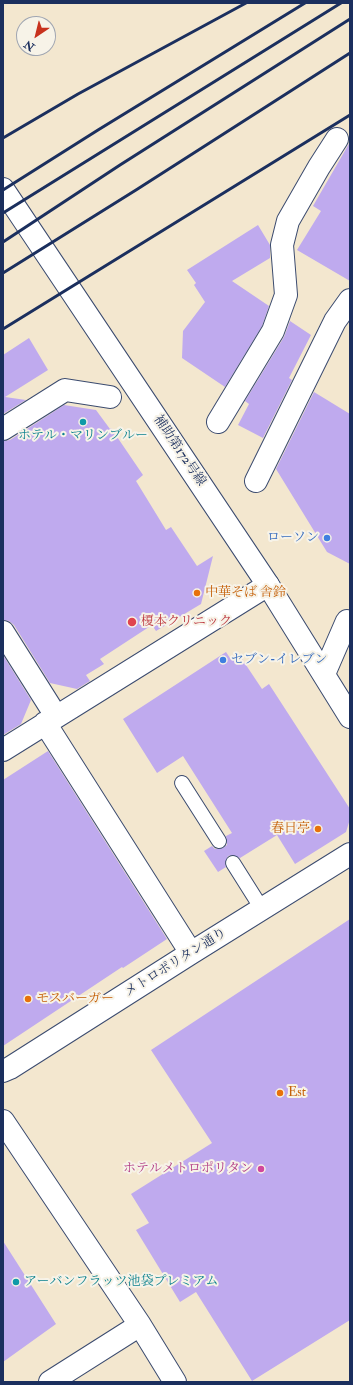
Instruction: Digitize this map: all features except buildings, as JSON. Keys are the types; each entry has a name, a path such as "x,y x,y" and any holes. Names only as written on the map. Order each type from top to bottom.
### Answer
{"street":[{"path":"218,422 273,331 286,295 282,245 288,221 337,139"},
{"name":"補助第172号線","path":"3,189 268,584 350,717"},
{"path":"256,481 335,321 350,300"},
{"path":"3,429 65,390 110,397"},
{"path":"3,750 50,719 268,584"},
{"path":"324,674 349,620"},
{"path":"3,632 50,719 191,953"},
{"name":"メトロポリタン通り","path":"3,1072 350,854"},
{"path":"3,1121 140,1325 175,1382"},
{"path":"50,1382 140,1325"}],"lane":[{"path":"182,783 219,841"},
{"path":"233,863 262,909"}],"railway":[{"path":"3,138 78,94 246,3"},
{"path":"3,190 305,3"},
{"path":"3,213 341,3"},
{"path":"3,242 120,165 350,19"},
{"path":"3,273 350,53"},
{"path":"3,329 350,115"}],"place":[{"name":"ホテル・マリンブルー","path":"83,422"},
{"name":"ローソン","path":"327,538"},
{"name":"中華そば 舎鈴","path":"197,593"},
{"name":"榎本クリニック","path":"132,622"},
{"name":"セブン-イレブン","path":"223,660"},
{"name":"春日亭","path":"318,829"},
{"name":"モスバーガー","path":"28,999"},
{"name":"Est","path":"280,1093"},
{"name":"ホテルメトロポリタン","path":"261,1169"},
{"name":"アーバンフラッツ池袋プレミアム","path":"16,1282"}]}
